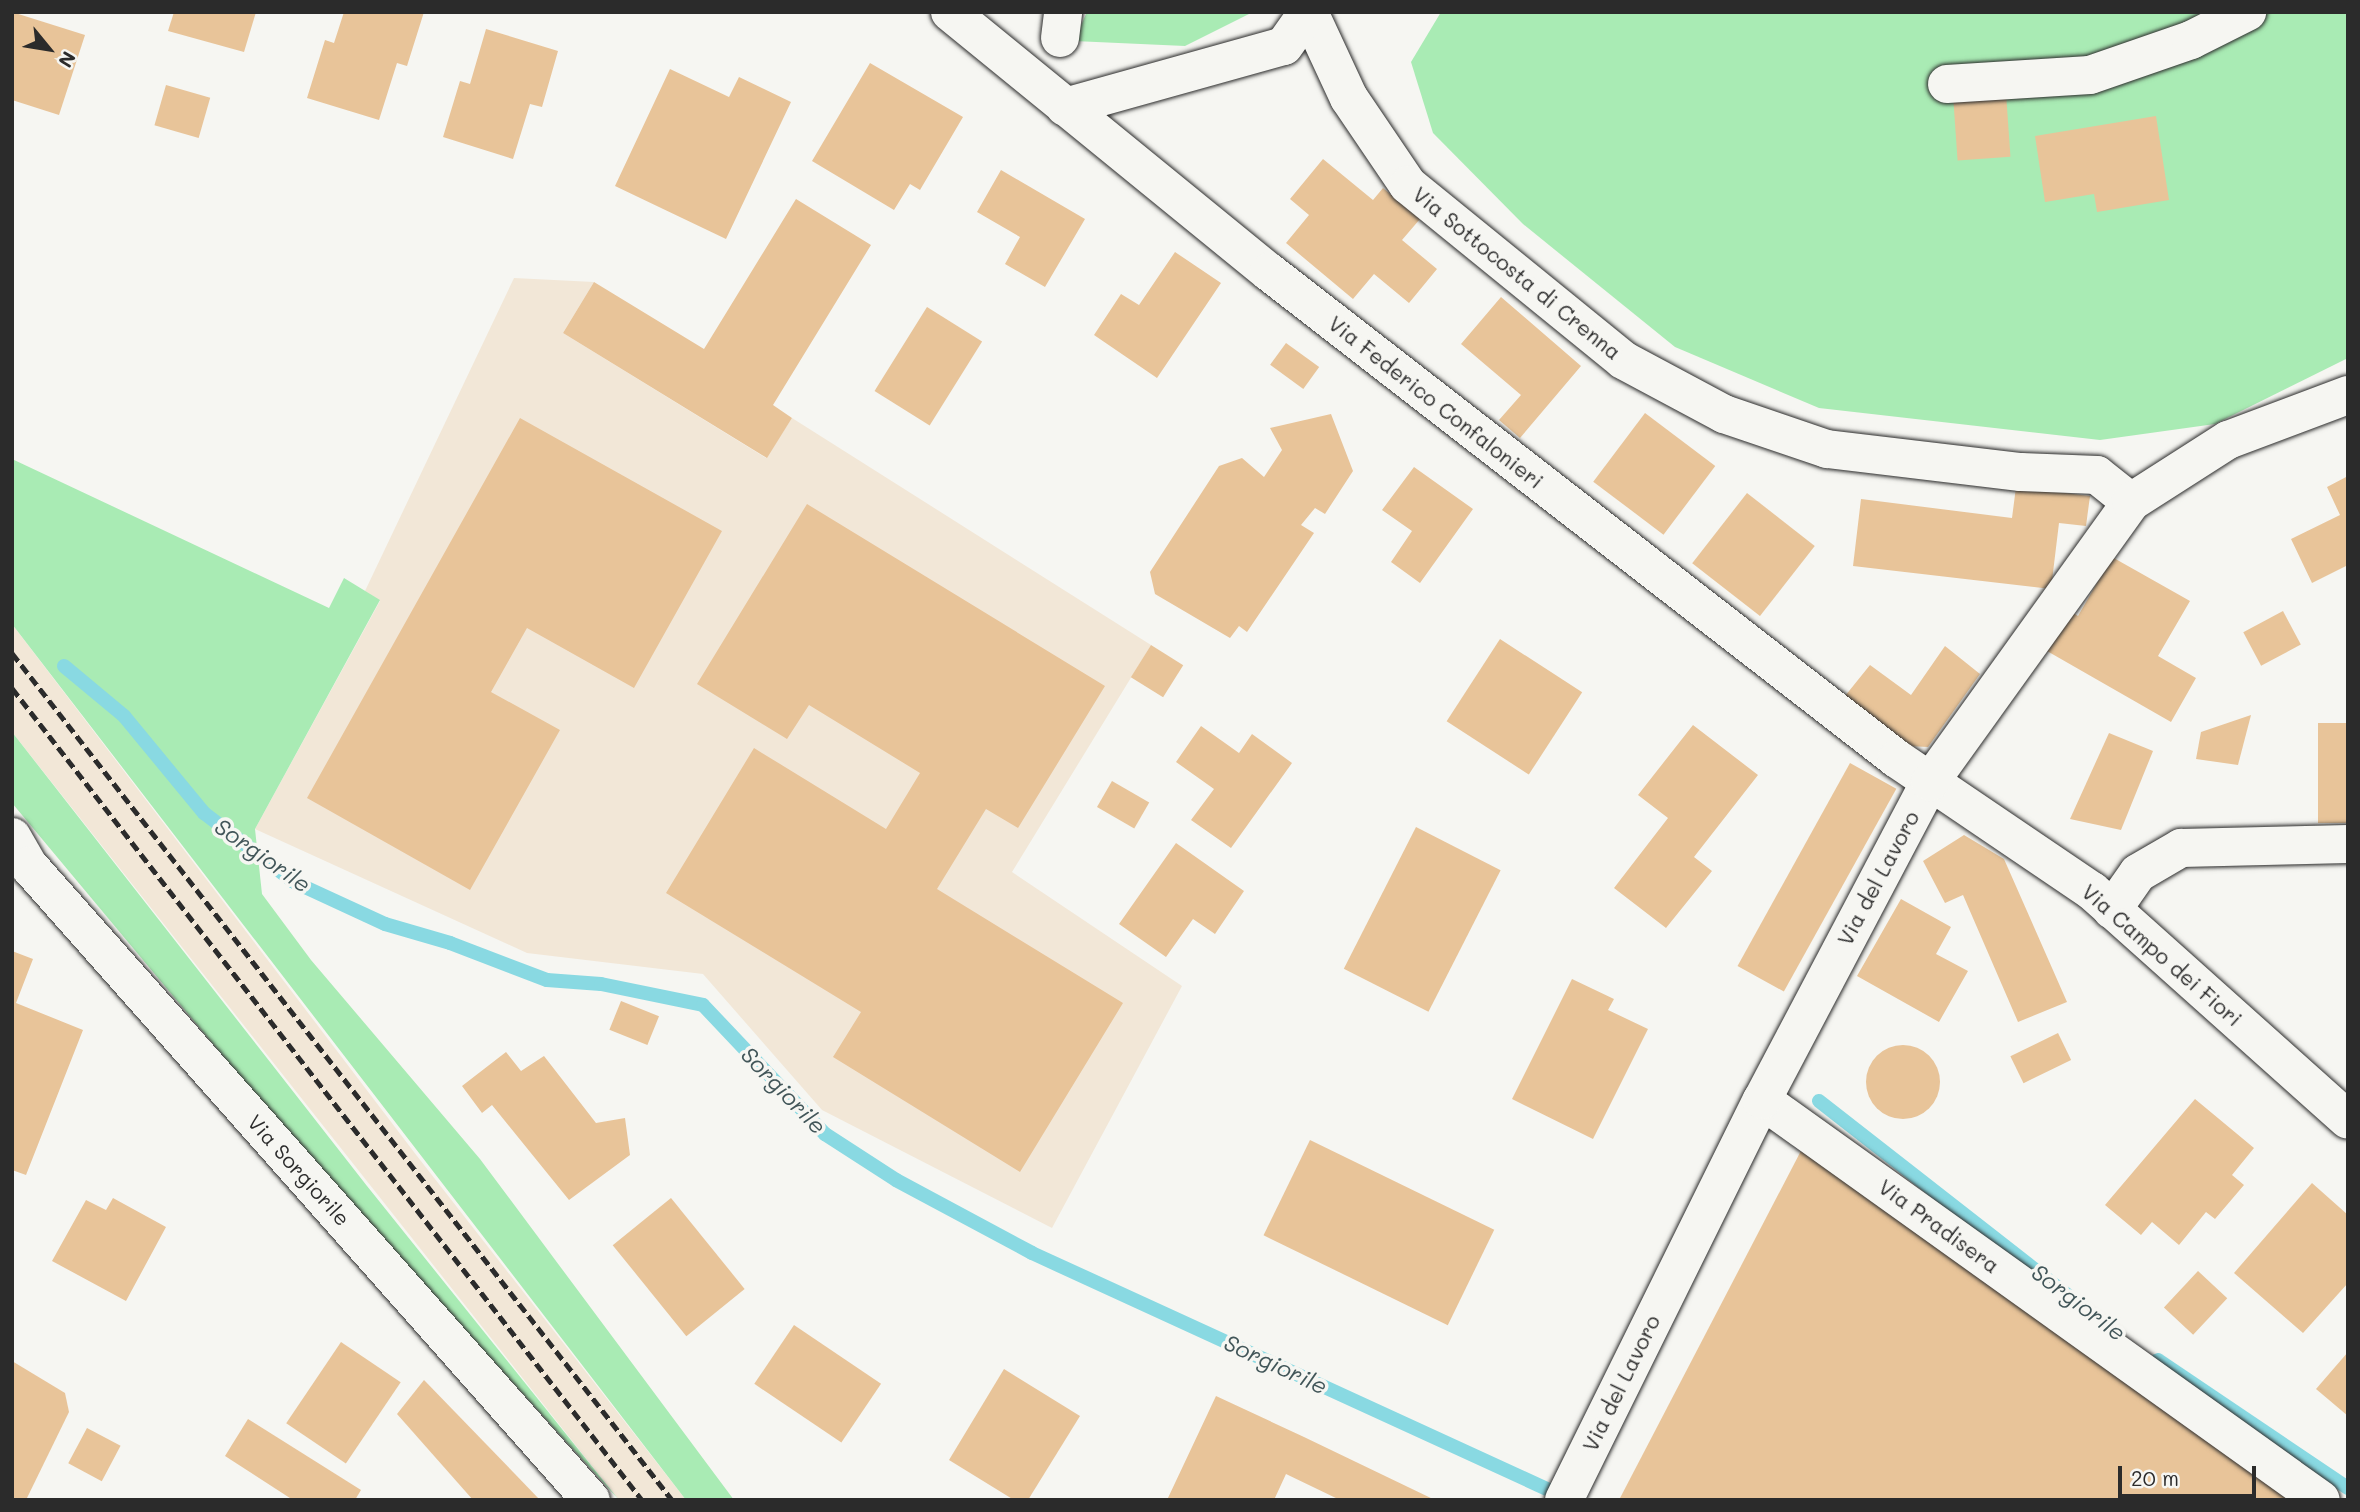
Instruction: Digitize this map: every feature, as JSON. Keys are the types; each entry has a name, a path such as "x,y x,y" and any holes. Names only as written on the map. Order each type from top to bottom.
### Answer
{"street":[{"name":"Via Federico Confalonieri","path":"950,12 1280,281 1930,782"},
{"name":"Via Sottocosta di Crenna","path":"1065,107 1284,46 1308,12 1349,98 1408,185 1623,360 1724,414 1827,449 2021,472 2097,475 2132,502"},
{"path":"1947,84 2090,75 2191,40 2247,12"},
{"name":"Via del Lavoro","path":"1564,1500 1762,1100 1930,782 2132,502 2228,440 2348,395"},
{"name":"Via Campo dei Fiori","path":"1930,782 2112,910 2348,1120"},
{"name":"Via Sorgiorile","path":"12,837 29,866 590,1500"},
{"path":"2112,910 2138,873 2181,848 2348,844"},
{"name":"Via Pradisera","path":"1762,1100 2321,1500"}],"shaded area":[{"path":"514,278 594,282 563,333 766,458 792,418 1151,645 1012,872 1182,986 1052,1228 822,1110 703,974 527,953 255,829 380,601 365,591"},
{"path":"12,624 417,1156 686,1500 619,1500 12,732"}],"green space":[{"path":"1087,12 1253,12 1185,46 1074,41"},
{"path":"1441,12 2348,12 2348,358 2215,424 2100,440 1819,408 1675,347 1523,224 1433,133 1411,62"},
{"path":"12,459 329,608 344,578 380,600 255,829 262,894 311,960 480,1159 734,1500 686,1500 12,624"},
{"path":"12,732 367,1186 619,1500 289,1135 12,803"}],"building":[{"path":"12,12 85,35 59,115 12,100"},
{"path":"174,12 256,12 244,52 168,31"},
{"path":"344,12 424,12 407,66 397,63 379,120 307,98 325,40 334,43"},
{"path":"486,29 558,51 542,107 530,104 513,159 443,137 460,81 470,84"},
{"path":"870,63 963,117 920,190 910,184 894,210 812,161"},
{"path":"670,69 729,97 739,77 791,102 726,239 615,186"},
{"path":"166,85 210,98 199,138 154,125"},
{"path":"2006,93 2010,157 1958,161 1953,97"},
{"path":"2156,116 2169,200 2097,212 2094,194 2045,202 2035,136"},
{"path":"1323,159 1373,200 1383,188 1420,219 1402,240 1437,269 1409,303 1374,274 1353,299 1286,243 1309,215 1290,199"},
{"path":"1001,170 1085,219 1045,287 1005,264 1020,237 977,212"},
{"path":"796,199 871,245 773,405 792,418 767,458 563,333 594,282 704,349"},
{"path":"1175,252 1221,283 1157,378 1094,335 1121,294 1139,305"},
{"path":"1501,297 1581,366 1520,438 1499,420 1521,395 1461,344"},
{"path":"927,307 982,341 930,425 875,391"},
{"path":"1286,343 1319,367 1303,389 1270,365"},
{"path":"1645,413 1715,466 1664,535 1593,482"},
{"path":"1331,414 1353,471 1325,514 1315,508 1301,525 1314,533 1247,632 1239,626 1230,638 1155,594 1150,572 1219,466 1242,458 1264,477 1282,450 1270,428"},
{"path":"520,418 722,531 634,688 527,628 491,692 560,730 470,890 307,798"},
{"path":"1414,467 1473,509 1420,583 1391,562 1412,531 1382,510"},
{"path":"2348,476 2348,565 2312,583 2291,539 2340,515 2327,487"},
{"path":"2016,487 2090,496 2086,526 2059,523 2051,589 1853,566 1861,499 2012,518"},
{"path":"1747,493 1815,546 1760,616 1692,563"},
{"path":"807,504 1105,686 1018,828 986,809 937,889 1123,1003 1020,1172 833,1057 861,1012 666,893 754,748 886,829 920,773 809,705 787,739 697,684"},
{"path":"2112,557 2190,601 2158,656 2196,678 2171,722 2047,651 2070,611 2078,616"},
{"path":"2283,611 2301,645 2261,666 2243,632"},
{"path":"1500,639 1582,692 1529,775 1447,721"},
{"path":"1151,645 1183,665 1163,697 1131,677"},
{"path":"1945,646 1980,674 1928,747 1908,746 1845,696 1870,665 1911,695"},
{"path":"2251,715 2238,765 2196,759 2201,732"},
{"path":"2318,723 2348,723 2348,823 2318,823"},
{"path":"1693,725 1758,775 1694,857 1712,871 1666,928 1614,888 1668,818 1638,795"},
{"path":"1201,726 1239,753 1252,734 1292,763 1231,848 1191,820 1214,789 1176,762"},
{"path":"2109,733 2153,751 2121,830 2070,819"},
{"path":"1850,763 1896,789 1784,992 1738,966"},
{"path":"1112,781 1149,802 1134,828 1097,807"},
{"path":"1416,827 1501,870 1428,1012 1344,969"},
{"path":"1964,835 2004,859 2067,1002 2018,1022 1963,895 1945,903 1923,861"},
{"path":"1176,843 1244,891 1215,934 1193,919 1166,957 1119,924"},
{"path":"1901,899 1951,927 1936,954 1968,971 1939,1022 1857,976"},
{"path":"12,951 33,959 16,1003 83,1030 26,1175 12,1170"},
{"path":"1572,979 1614,999 1608,1010 1648,1029 1593,1139 1512,1099"},
{"path":"621,1001 659,1016 647,1045 609,1030"},
{"path":"2058,1033 2071,1060 2024,1083 2010,1056"},
{"path":"1903,1045 1924,1051 1934,1061 1940,1082 1934,1103 1924,1113 1903,1119 1882,1113 1872,1103 1866,1082 1872,1061 1882,1051"},
{"path":"506,1052 521,1071 544,1056 596,1123 625,1118 630,1155 569,1200 492,1105 482,1113 462,1086"},
{"path":"2195,1099 2254,1148 2232,1175 2244,1185 2215,1219 2206,1212 2179,1245 2152,1222 2141,1235 2105,1205"},
{"path":"1310,1140 1494,1230 1448,1325 1264,1235"},
{"path":"1804,1145 2300,1500 1619,1500"},
{"path":"2312,1183 2348,1215 2348,1283 2303,1333 2234,1273"},
{"path":"113,1198 166,1227 126,1301 52,1261 86,1200 106,1210"},
{"path":"671,1198 745,1289 686,1336 613,1245"},
{"path":"2198,1271 2227,1298 2193,1335 2164,1308"},
{"path":"794,1325 881,1384 841,1443 754,1384"},
{"path":"341,1342 401,1382 346,1464 286,1423"},
{"path":"2348,1352 2348,1416 2316,1389"},
{"path":"12,1361 65,1393 69,1412 26,1500 12,1500"},
{"path":"1004,1369 1080,1416 1028,1500 1014,1500 949,1460"},
{"path":"424,1380 540,1500 473,1500 397,1414"},
{"path":"1216,1396 1435,1500 1340,1500 1286,1474 1274,1500 1167,1500"},
{"path":"248,1419 361,1490 355,1500 293,1500 225,1456"},
{"path":"87,1428 121,1446 102,1481 68,1463"}],"waterway":[{"name":"Sorgiorile","path":"64,666 124,716 204,813 294,882 385,924 450,943 547,980 601,984 703,1005 825,1134 896,1180 1032,1253 1547,1489"},
{"name":"Sorgiorile","path":"1819,1101 2084,1308"},
{"name":"Sorgiorile","path":"2158,1360 2348,1488"}],"railway":[{"path":"12,653 672,1500"},
{"path":"12,688 642,1500"}]}
